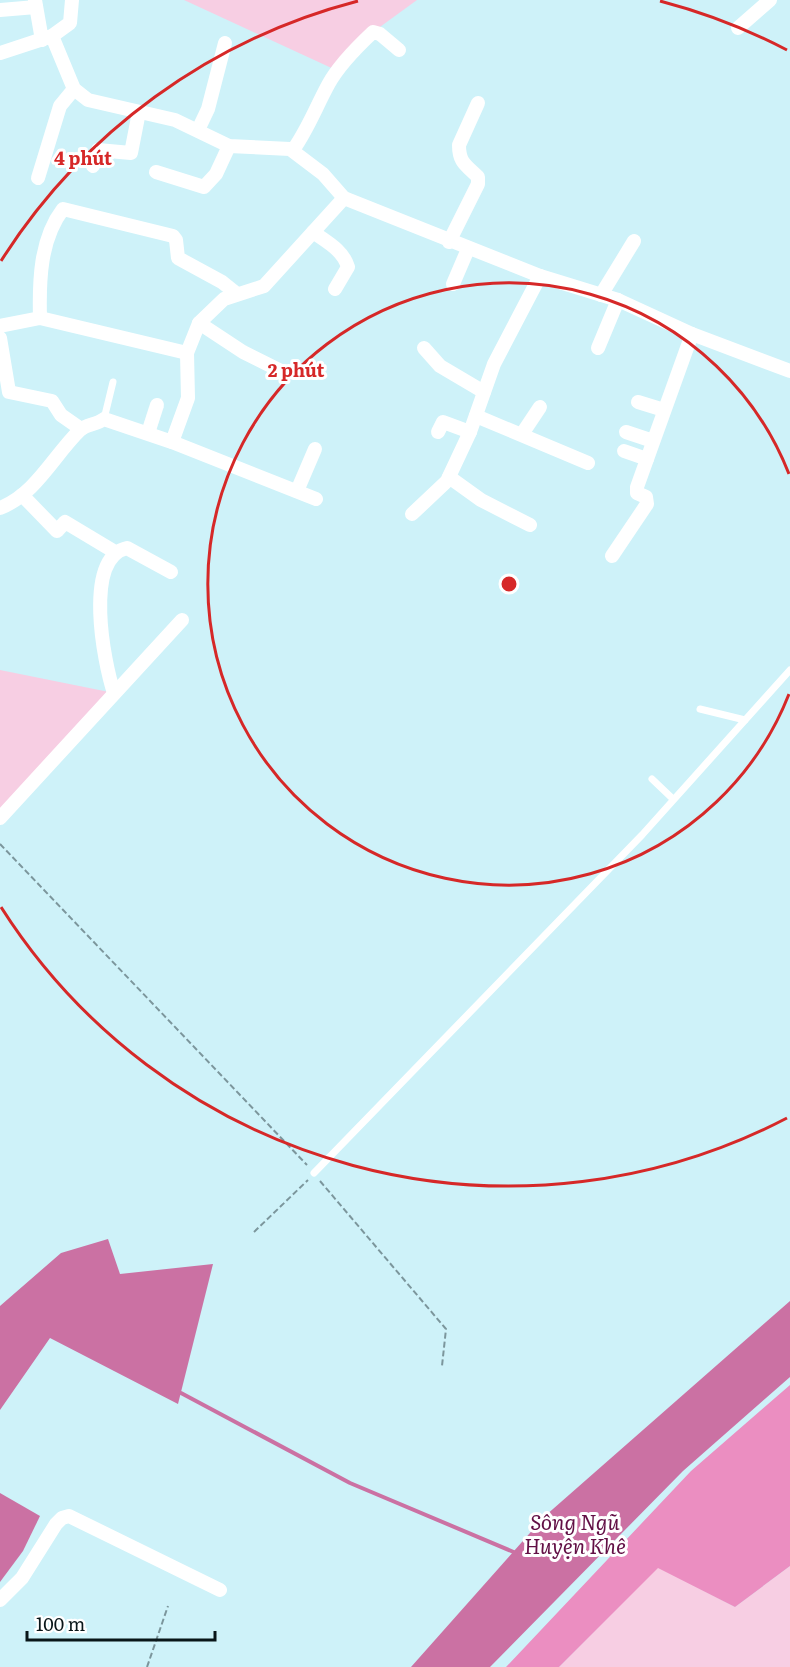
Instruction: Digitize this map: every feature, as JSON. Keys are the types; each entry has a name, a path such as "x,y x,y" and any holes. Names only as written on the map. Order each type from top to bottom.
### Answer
{"street":[{"path":"0,53 47,38 72,20 72,0"},
{"path":"738,28 770,0"},
{"path":"0,10 35,4 47,38 74,89 88,100 175,120 230,146 293,150 323,174 344,198 449,242 540,276 618,300 692,334 790,371"},
{"path":"293,150 308,129 329,83 365,40 374,32 380,34 399,50"},
{"path":"198,130 208,109 225,43"},
{"path":"38,178 60,106 74,89"},
{"path":"449,242 478,184 478,177 464,167 459,151 459,145 478,103"},
{"path":"93,166 98,150 131,153 139,112"},
{"path":"156,172 204,187 216,174 230,146"},
{"path":"172,442 188,398 187,353 199,323 224,299 264,286 344,198"},
{"path":"40,318 43,256 52,222 63,209 173,236 176,240 178,258 222,282 237,294"},
{"path":"313,232 338,249 346,260 348,267 335,289"},
{"path":"601,295 634,241"},
{"path":"453,284 468,249"},
{"path":"412,514 449,477 470,432 494,364 540,276"},
{"path":"598,348 618,300"},
{"path":"0,326 40,318 187,353"},
{"path":"199,323 243,352 281,371"},
{"path":"612,556 648,504 646,498 636,491 692,334"},
{"path":"0,338 9,392 52,401 62,415 81,429"},
{"path":"423,348 440,366 484,392"},
{"path":"638,402 664,410"},
{"path":"147,433 157,405"},
{"path":"522,434 540,407"},
{"path":"476,416 588,463"},
{"path":"0,508 22,495 81,429 94,426 104,419 172,442 316,499"},
{"path":"438,432 443,422 449,422 470,432"},
{"path":"626,432 653,441"},
{"path":"297,491 315,449"},
{"path":"624,451 647,459"},
{"path":"449,477 481,500 530,525"},
{"path":"22,495 57,531 65,522 115,552"},
{"path":"114,693 101,642 100,610 103,580 108,562 115,552 127,548 133,549 171,572"},
{"path":"0,818 182,620"},
{"path":"0,1600 22,1578 45,1538 65,1516 120,1539 219,1590"}],"lane":[{"path":"104,419 113,382"},
{"path":"314,1173 673,800 790,670"},
{"path":"700,709 744,720"},
{"path":"652,779 673,800"}],"path":[{"path":"0,844 314,1173 446,1329 442,1366"},
{"path":"254,1232 314,1173"},
{"path":"147,1667 168,1606"}],"shaded area":[{"path":"184,0 417,0 373,32 338,71"},
{"path":"0,670 114,693 0,818"},
{"path":"790,1385 790,1566 735,1607 658,1568 559,1667 506,1667 691,1471"},
{"path":"790,1566 790,1667 559,1667 658,1567 735,1607"}],"water":[{"path":"108,1239 120,1274 213,1264 178,1404 50,1338 0,1410 0,1306 61,1253"},
{"name":"Sông Ngũ Huyện Khê","path":"790,1301 790,1377 683,1471 490,1667 411,1667 545,1516"},
{"path":"0,1493 40,1516 23,1551 0,1582"}],"waterway":[{"path":"181,1393 350,1483 516,1553"}]}
